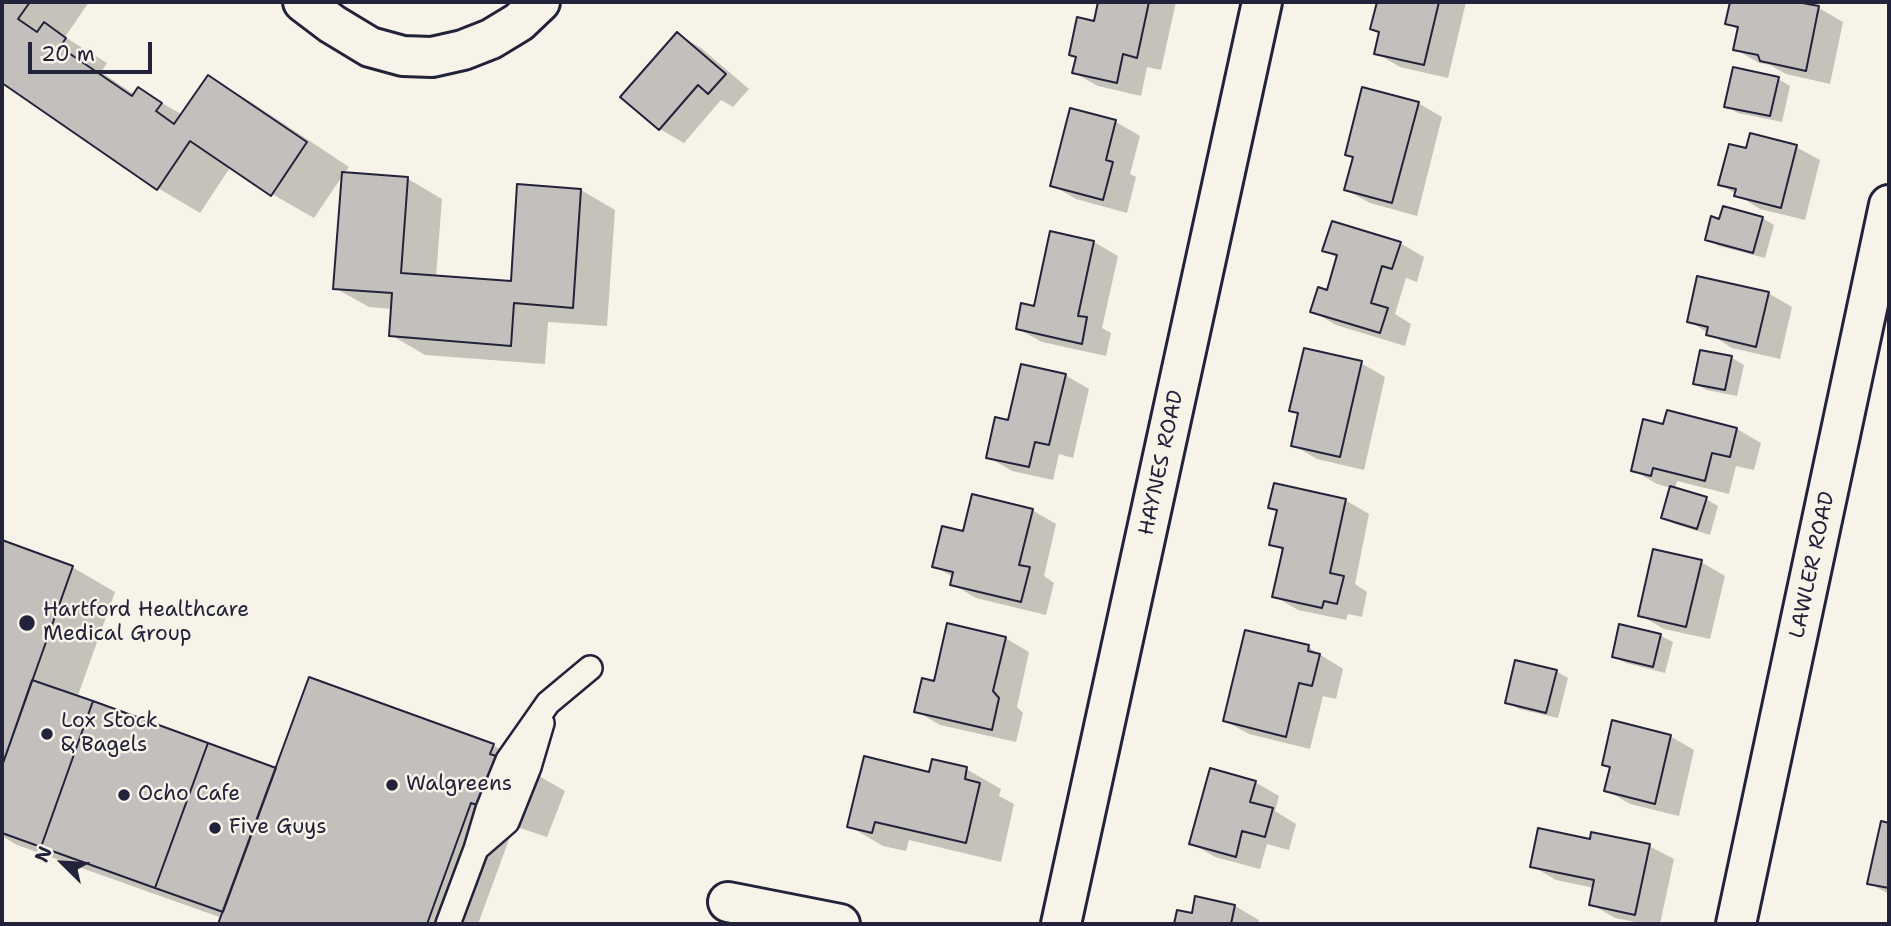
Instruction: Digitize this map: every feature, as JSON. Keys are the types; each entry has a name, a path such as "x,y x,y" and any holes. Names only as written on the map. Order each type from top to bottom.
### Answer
{"street":[{"path":"303,2 370,47 403,56 432,57 463,50 491,39 519,22 540,2"},
{"name":"HAYNES ROAD","path":"1061,924 1262,2"},
{"name":"LAWLER ROAD","path":"1737,924 1889,205"},
{"path":"728,902 840,924"}],"lane":[{"path":"448,924 508,760 548,703 590,668"}],"building":[{"path":"2,2 30,2 18,19 37,32 44,22 66,38 60,47 132,96 138,87 162,103 156,111 174,124 208,75 307,142 271,196 190,141 157,190 2,83"},
{"path":"1098,2 1149,2 1137,58 1123,54 1117,83 1072,73 1076,57 1069,55 1077,17 1094,21"},
{"path":"1377,2 1439,2 1424,65 1374,54 1379,32 1370,29"},
{"path":"1730,2 1797,2 1819,6 1806,71 1760,61 1758,55 1733,50 1738,27 1725,24"},
{"path":"677,32 726,74 708,94 698,85 659,130 620,97"},
{"path":"1733,67 1779,77 1770,116 1724,107"},
{"path":"1362,87 1419,102 1392,203 1344,190 1353,157 1345,155"},
{"path":"1070,108 1116,120 1106,160 1113,162 1103,200 1050,186"},
{"path":"1750,133 1797,145 1781,208 1734,196 1736,189 1718,185 1729,144 1746,148"},
{"path":"342,172 408,177 401,273 511,281 517,184 581,189 573,308 514,303 511,346 389,336 392,293 333,289"},
{"path":"1723,206 1763,217 1753,253 1705,240 1711,216 1719,219"},
{"path":"1332,221 1401,242 1392,269 1382,266 1371,303 1388,308 1380,333 1310,312 1318,287 1327,290 1337,255 1322,251"},
{"path":"1050,231 1094,241 1078,316 1087,317 1082,344 1016,329 1021,303 1034,306"},
{"path":"1697,276 1769,292 1756,347 1706,335 1708,327 1687,322"},
{"path":"1304,348 1362,361 1340,457 1291,446 1298,413 1289,411"},
{"path":"1700,350 1732,356 1725,390 1693,384"},
{"path":"1021,364 1066,374 1049,445 1035,442 1029,467 986,458 995,417 1008,420"},
{"path":"1667,410 1737,428 1730,457 1712,453 1705,481 1653,468 1651,476 1631,471 1643,419 1663,424"},
{"path":"1274,483 1346,499 1330,573 1344,576 1337,604 1324,601 1322,608 1272,597 1283,548 1269,545 1277,510 1268,508"},
{"path":"1670,486 1707,497 1697,529 1661,518"},
{"path":"972,494 1033,509 1019,565 1030,567 1021,602 950,585 953,572 932,567 942,526 963,531"},
{"name":"Hartford Healthcare Medical Group","path":"2,540 73,566 2,766"},
{"path":"1653,549 1702,560 1686,627 1638,616"},
{"path":"947,623 1006,637 993,691 999,698 992,730 914,712 922,678 934,681"},
{"path":"1619,624 1661,634 1653,667 1612,657"},
{"path":"1245,630 1309,645 1308,651 1320,654 1312,686 1299,683 1286,737 1223,721"},
{"path":"1515,660 1557,670 1546,713 1505,703"},
{"name":"Walgreens","path":"309,677 494,744 490,754 523,765 505,814 471,803 427,924 218,924"},
{"name":"Lox Stock & Bagels","path":"32,680 93,701 41,847 2,833 2,766"},
{"name":"Ocho Cafe","path":"93,701 208,743 155,888 41,847"},
{"path":"1612,720 1671,735 1655,804 1604,791 1610,767 1602,765"},
{"name":"Five Guys","path":"208,743 276,768 223,912 155,888"},
{"path":"864,756 929,772 932,759 967,767 965,779 980,783 966,843 875,822 872,833 847,827"},
{"path":"1210,768 1256,781 1250,802 1273,808 1265,837 1242,831 1236,857 1189,844"},
{"path":"1881,821 1889,823 1889,888 1867,884"},
{"path":"1538,828 1590,839 1591,832 1650,844 1635,915 1589,905 1594,880 1530,867"},
{"path":"1195,896 1235,905 1231,924 1174,924 1177,910 1192,913"}],"place":[{"name":"Hartford Healthcare Medical Group","path":"27,623"},
{"name":"Lox Stock & Bagels","path":"47,734"},
{"name":"Walgreens","path":"392,785"},
{"name":"Ocho Cafe","path":"124,795"},
{"name":"Five Guys","path":"215,828"}]}
